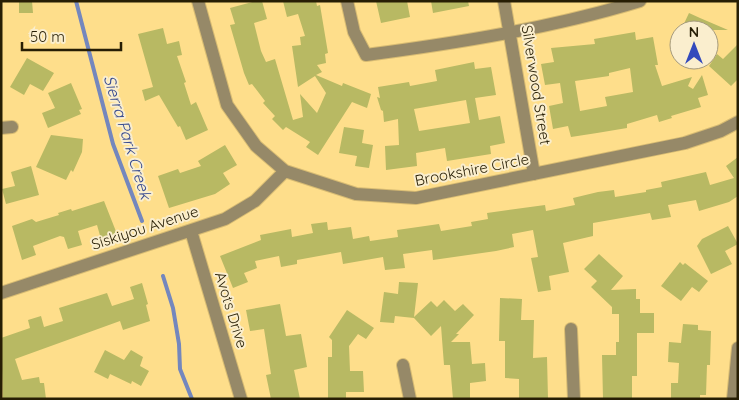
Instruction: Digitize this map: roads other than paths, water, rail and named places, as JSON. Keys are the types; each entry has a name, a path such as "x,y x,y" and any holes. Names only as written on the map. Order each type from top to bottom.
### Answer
{"street":[{"name":"Brookshire Circle","path":"198,1 227,105 256,146 285,171 356,194 416,198 685,143 721,131 738,122"},
{"path":"347,1 354,32 366,55 511,31 612,10 640,1"},
{"name":"Silverwood Street","path":"504,1 511,31 534,174"},
{"name":"Siskiyou Avenue","path":"1,293 172,235 191,232 225,218 255,202 285,171"},
{"name":"Avots Drive","path":"191,232 241,399"},
{"path":"571,329 574,399"},
{"path":"733,399 738,348"},
{"path":"403,365 410,399"}],"waterway":[{"name":"Sierra Park Creek","path":"76,1 113,144 142,221"},
{"name":"Sierra Park Creek","path":"163,276 173,308 179,344 180,369 192,399"}]}
